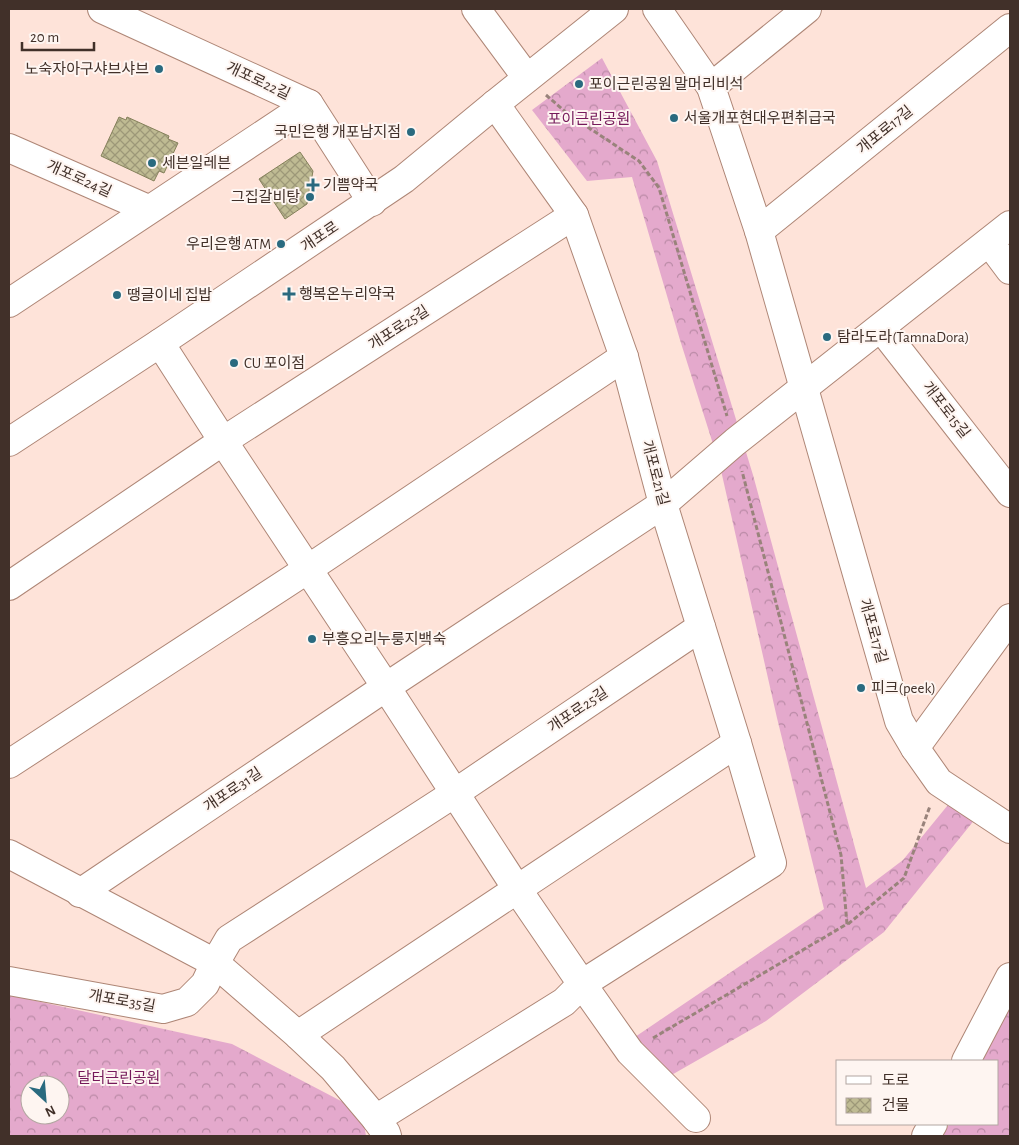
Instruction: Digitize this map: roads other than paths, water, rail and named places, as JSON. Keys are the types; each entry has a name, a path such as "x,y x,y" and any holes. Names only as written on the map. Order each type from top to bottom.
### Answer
{"street":[{"name":"개포로22길","path":"102,9 309,104 372,202"},
{"path":"476,9 527,78"},
{"name":"개포로","path":"9,442 372,202 404,179 614,9"},
{"name":"개포로17길","path":"657,9 711,87 759,231 899,721 939,782 1010,829"},
{"path":"711,87 808,9"},
{"name":"개포로17길","path":"759,231 1010,28"},
{"path":"10,301 309,104"},
{"name":"개포로21길","path":"495,104 574,215 624,358 663,504 772,863 582,984"},
{"name":"개포로24길","path":"9,148 148,210"},
{"name":"개포로25길","path":"223,441 574,215"},
{"path":"386,687 663,504 735,442 1010,225"},
{"path":"989,242 1010,270"},
{"name":"개포로15길","path":"881,328 1010,493"},
{"path":"160,343 517,889 582,984 630,1052 696,1118"},
{"path":"9,764 308,569 624,358"},
{"path":"9,586 223,441"},
{"path":"915,748 1010,618"},
{"name":"개포로25길","path":"454,793 701,627"},
{"name":"개포로31길","path":"80,893 386,687"},
{"path":"298,1035 737,743"},
{"path":"215,963 229,939 454,793"},
{"path":"9,854 215,963 333,1068 381,1128 564,1002 582,984"},
{"name":"개포로35길","path":"9,981 163,1008 187,1002 205,984 215,963"},
{"path":"967,1060 1010,977"},
{"path":"926,1136 932,1125"}],"place":[{"name":"노숙자아구샤브샤브","path":"159,69"},
{"name":"포이근린공원 말머리비석","path":"579,84"},
{"name":"서울개포현대우편취급국","path":"674,118"},
{"name":"국민은행 개포남지점","path":"411,132"},
{"name":"세븐일레븐","path":"152,163"},
{"name":"기쁨약국","path":"313,185"},
{"name":"그집갈비탕","path":"310,197"},
{"name":"우리은행 ATM","path":"281,244"},
{"name":"행복온누리약국","path":"289,294"},
{"name":"땡글이네 집밥","path":"117,295"},
{"name":"탐라도라(TamnaDora)","path":"827,337"},
{"name":"CU 포이점","path":"234,363"},
{"name":"부흥오리누룽지백숙","path":"312,639"},
{"name":"피크(peek)","path":"861,688"}],"park label":[{"name":"포이근린공원","path":"589,119"},
{"name":"달터근린공원","path":"119,1078"}]}
